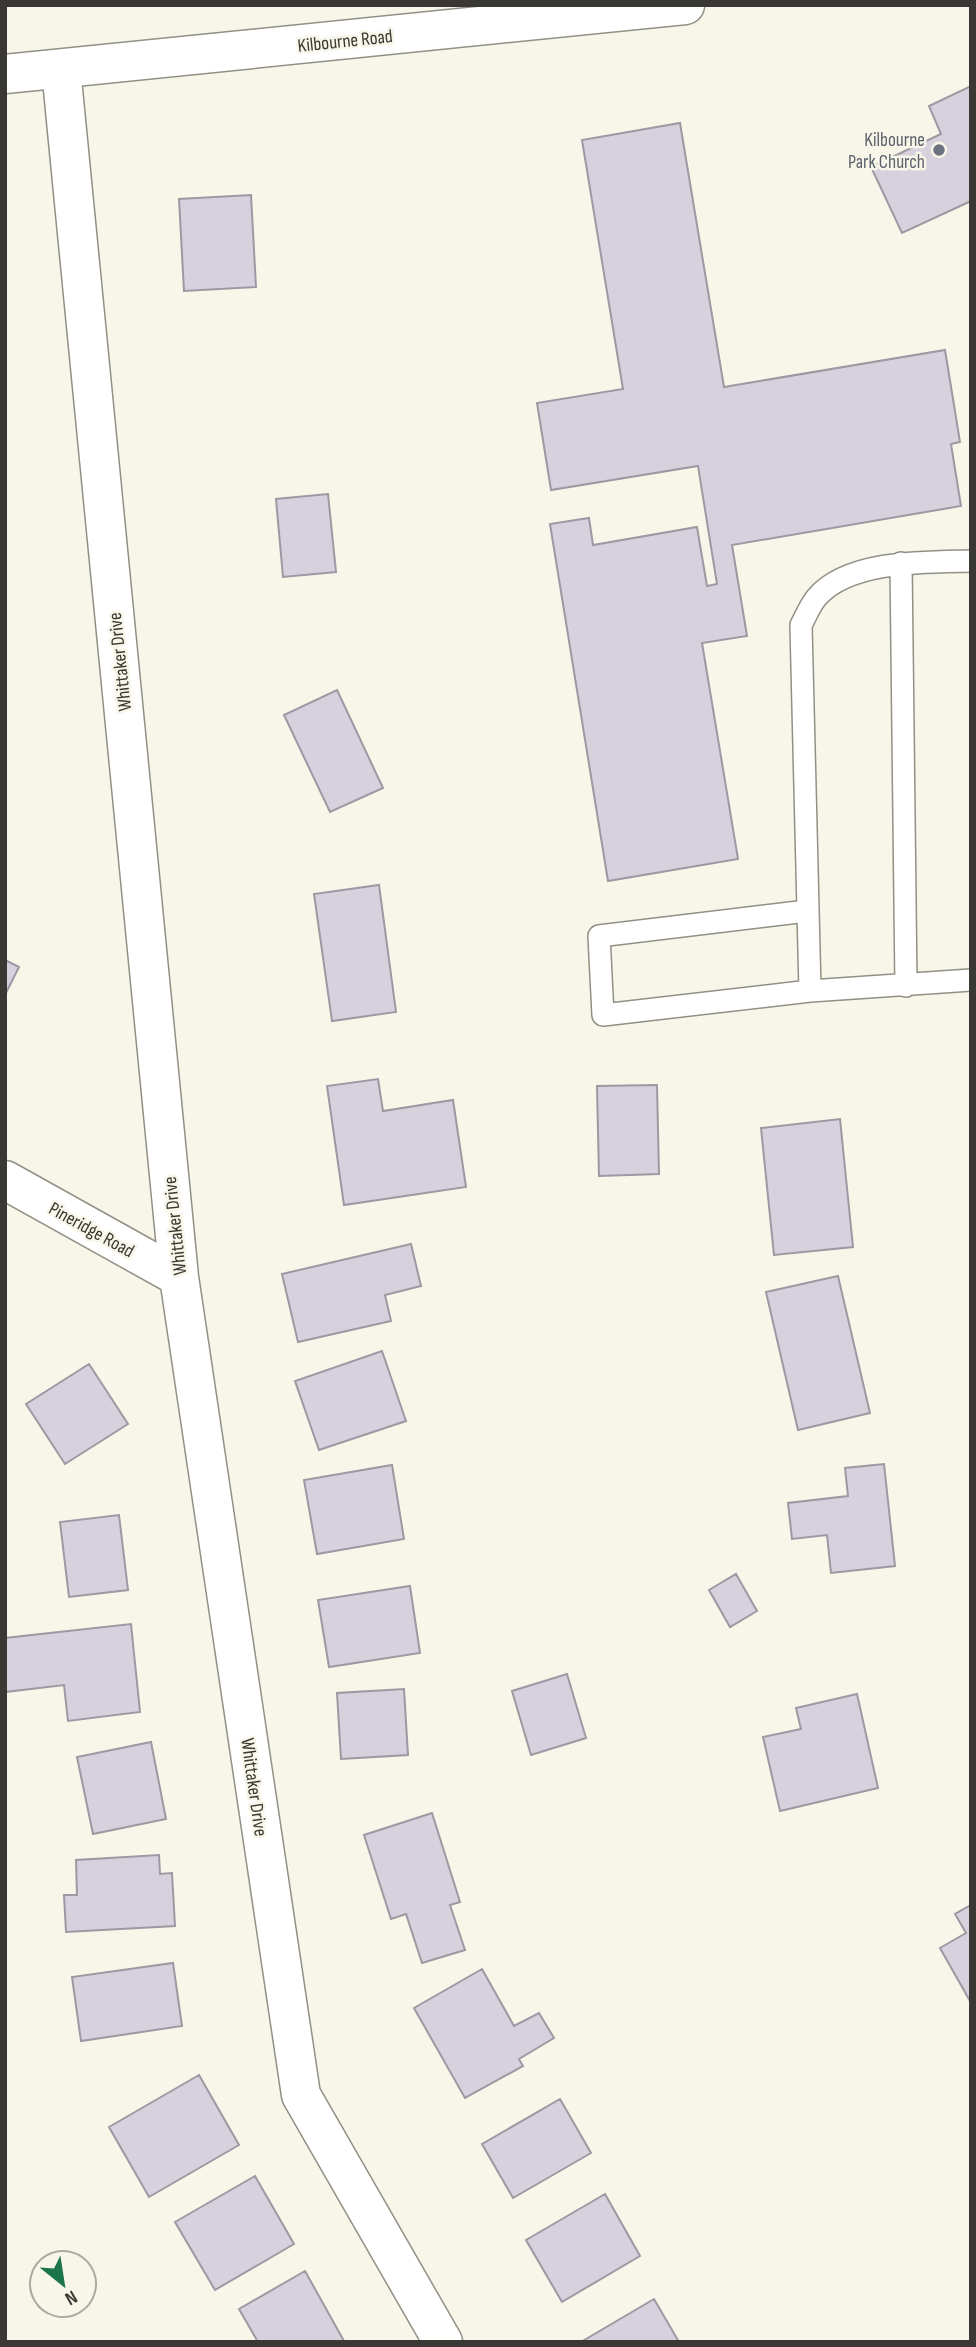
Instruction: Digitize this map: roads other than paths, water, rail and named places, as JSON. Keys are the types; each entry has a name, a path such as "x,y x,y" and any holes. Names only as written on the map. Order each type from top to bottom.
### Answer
{"street":[{"name":"Kilbourne Road","path":"5,74 685,5"},
{"name":"Whittaker Drive","path":"61,69 179,1277 301,2095 443,2342"},
{"name":"Pineridge Road","path":"5,1180 179,1277"}],"lane":[{"path":"810,991 801,625 817,596 848,575 901,564 971,561"},
{"path":"901,564 906,986"},
{"path":"807,911 599,936 603,1015 810,991 971,980"}],"place":[{"name":"Kilbourne Park Church","path":"939,150"}]}
